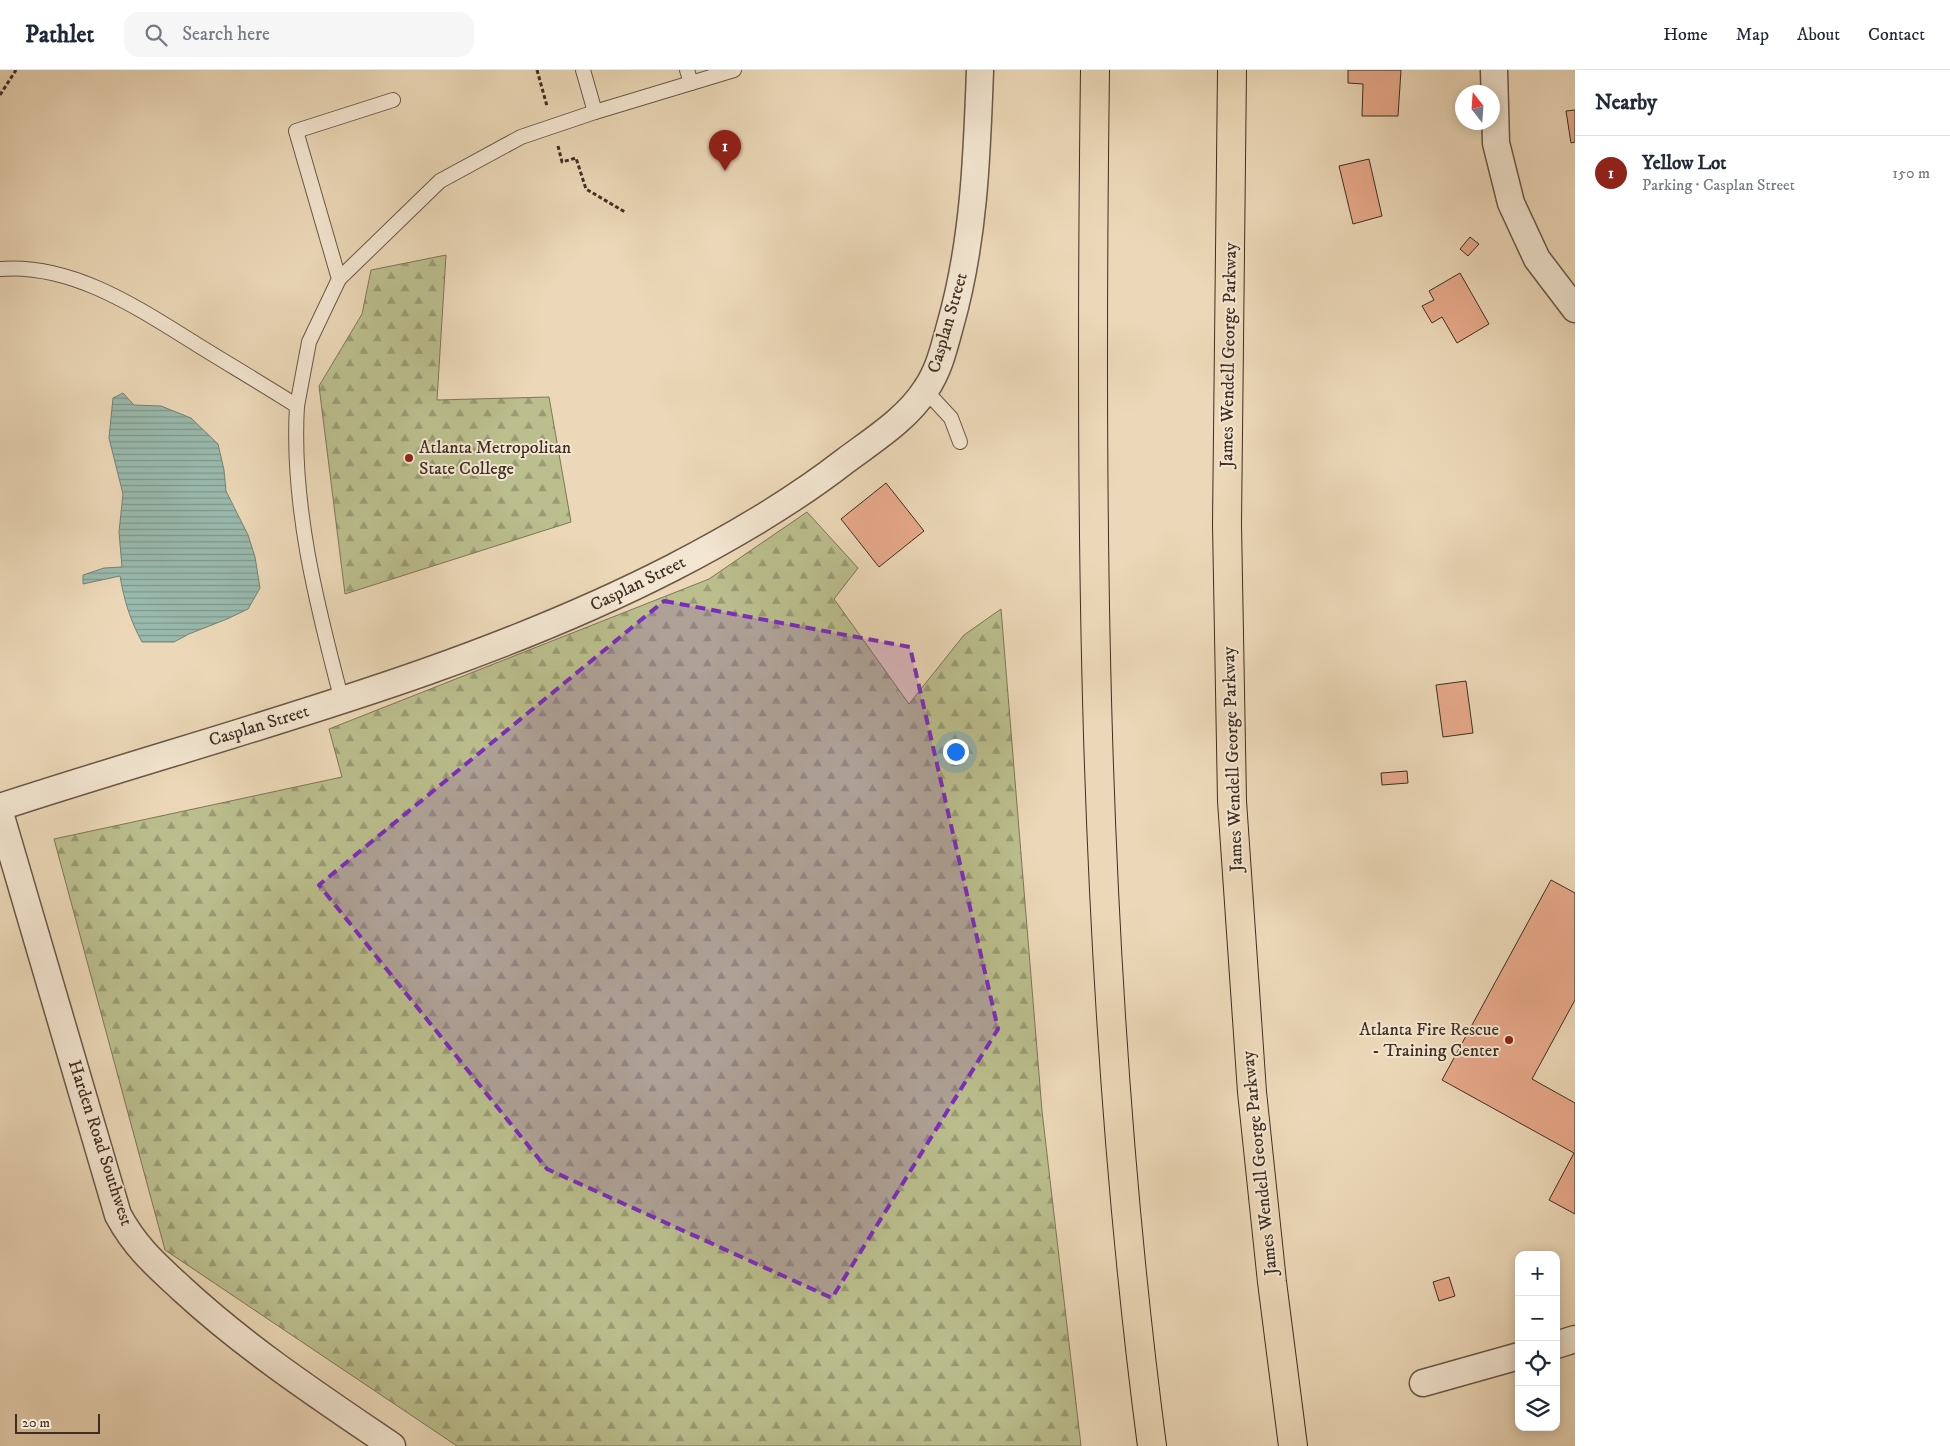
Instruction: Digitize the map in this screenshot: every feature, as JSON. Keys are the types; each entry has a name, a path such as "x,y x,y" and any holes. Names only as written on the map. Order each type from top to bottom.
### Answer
{"highway":[{"path":"1094,70 1094,635 1098,799 1115,1092 1140,1353 1152,1446"},
{"name":"James Wendell George Parkway","path":"1232,70 1228,504 1232,801 1252,1092 1272,1282 1293,1446"},
{"path":"1272,1282 1306,1446"}],"street":[{"name":"Casplan Street","path":"0,807 342,701 448,665 551,624 636,586 716,545 827,475 903,416 926,391 935,374 943,352 966,260 974,198 980,70"},
{"path":"1494,70 1496,143 1511,203 1537,259 1575,309"},
{"name":"Harden Road Southwest","path":"0,813 118,1215 131,1238 210,1315 276,1367 392,1446"},
{"path":"1560,1344 1575,1339"},
{"path":"1423,1384 1515,1357"}],"lane":[{"path":"583,70 595,112"},
{"path":"342,701 326,639 298,494 297,406 309,342 339,279 440,181 521,137 688,77 734,70"},
{"path":"339,279 296,131 393,100"},
{"path":"0,269 45,272 83,282 139,308 297,406"},
{"path":"926,391 951,418 960,442"}],"path":[{"path":"0,94 16,70"},
{"path":"537,70 548,110"},
{"path":"558,146 562,162 576,158 586,189 625,212"}],"highlighted area":[{"path":"664,601 910,647 998,1029 832,1298 547,1169 319,885"}],"green space":[{"path":"446,255 437,400 549,397 571,522 345,594 319,386 362,314 371,270"},
{"path":"807,512 858,568 834,599 909,704 964,635 1001,609 1042,1111 1081,1446 457,1446 165,1250 54,839 342,777 329,729 709,579"}],"water":[{"path":"123,393 134,405 161,406 191,418 218,444 224,470 226,491 248,535 255,557 260,588 248,609 174,642 142,642 128,610 120,576 83,584 83,575 104,568 122,567 119,532 123,494 109,438 113,398"}],"building":[{"path":"1348,70 1401,70 1398,116 1362,116 1363,84 1348,83"},
{"path":"1575,110 1575,142 1571,143 1566,111"},
{"path":"1369,159 1382,216 1353,224 1339,166"},
{"path":"1470,237 1479,244 1468,256 1460,249"},
{"path":"1460,273 1489,324 1457,343 1442,317 1432,323 1422,306 1434,300 1429,291"},
{"path":"886,483 924,531 879,567 841,519"},
{"path":"1466,681 1473,733 1443,737 1436,685"},
{"path":"1407,771 1408,783 1382,785 1381,773"},
{"name":"Atlanta Fire Rescue - Training Center","path":"1551,880 1575,893 1575,1000 1532,1079 1575,1103 1575,1214 1549,1200 1574,1153 1442,1080"},
{"path":"1449,1277 1455,1296 1439,1301 1433,1282"}],"place":[{"name":"Yellow Lot","path":"725,171"},
{"name":"Atlanta Metropolitan State College","path":"409,458"},
{"name":"Atlanta Fire Rescue - Training Center","path":"1509,1040"}]}
